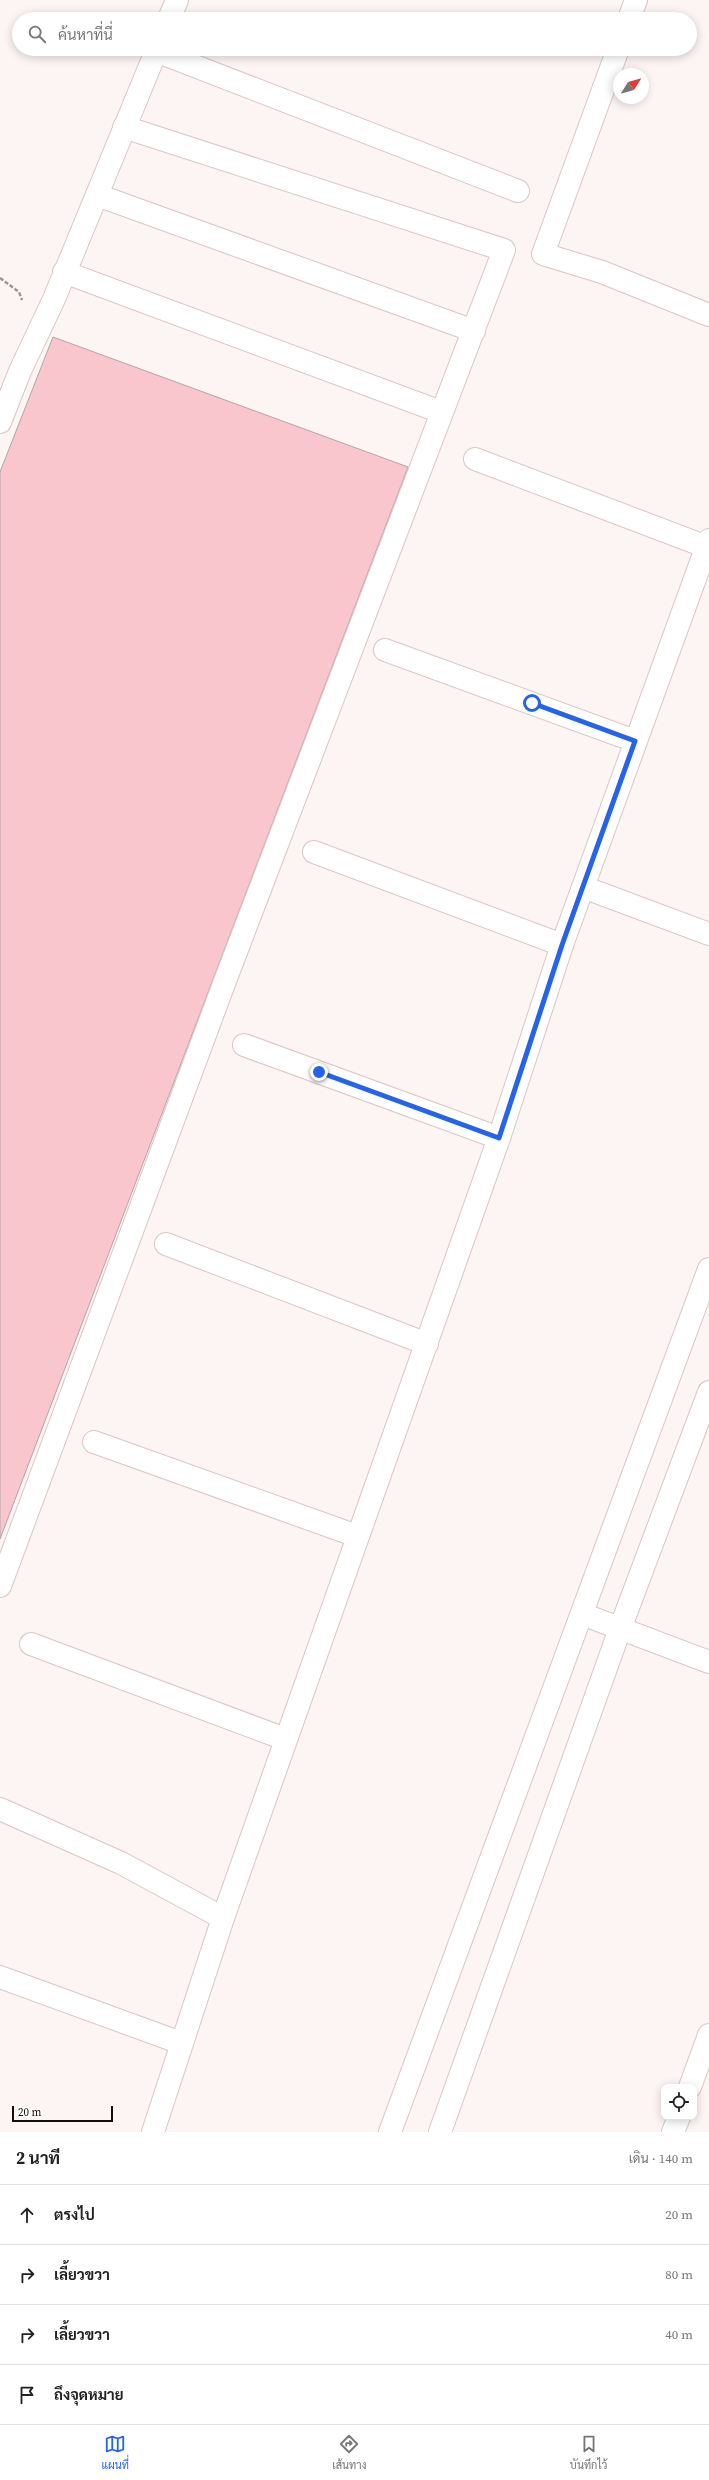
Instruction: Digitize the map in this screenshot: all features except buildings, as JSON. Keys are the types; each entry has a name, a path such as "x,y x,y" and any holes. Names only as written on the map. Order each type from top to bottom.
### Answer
{"street":[{"path":"172,12 177,0"},
{"path":"632,12 636,0"},
{"path":"0,422 97,195 154,56"},
{"path":"171,56 518,191"},
{"path":"615,56 543,254 602,272 709,315"},
{"path":"0,1586 225,981 504,250 124,127"},
{"path":"97,195 474,331"},
{"path":"64,272 441,412"},
{"path":"153,2132 223,1918 285,1739 427,1344 499,1138 562,945 708,544 475,459"},
{"path":"385,650 635,741"},
{"path":"314,852 562,945"},
{"path":"583,888 709,934"},
{"path":"244,1045 499,1138"},
{"path":"166,1244 427,1344"},
{"path":"390,2132 709,1269"},
{"path":"440,2132 620,1629 709,1392"},
{"path":"94,1442 357,1536"},
{"path":"582,1614 709,1662"},
{"path":"31,1644 285,1739"},
{"path":"0,1809 122,1864 223,1918"},
{"path":"0,1977 181,2043"},
{"path":"691,2084 709,2035"},
{"path":"673,2132 678,2120"}],"route":[{"path":"319,1072 499,1138 562,945 635,741 532,703"}]}
